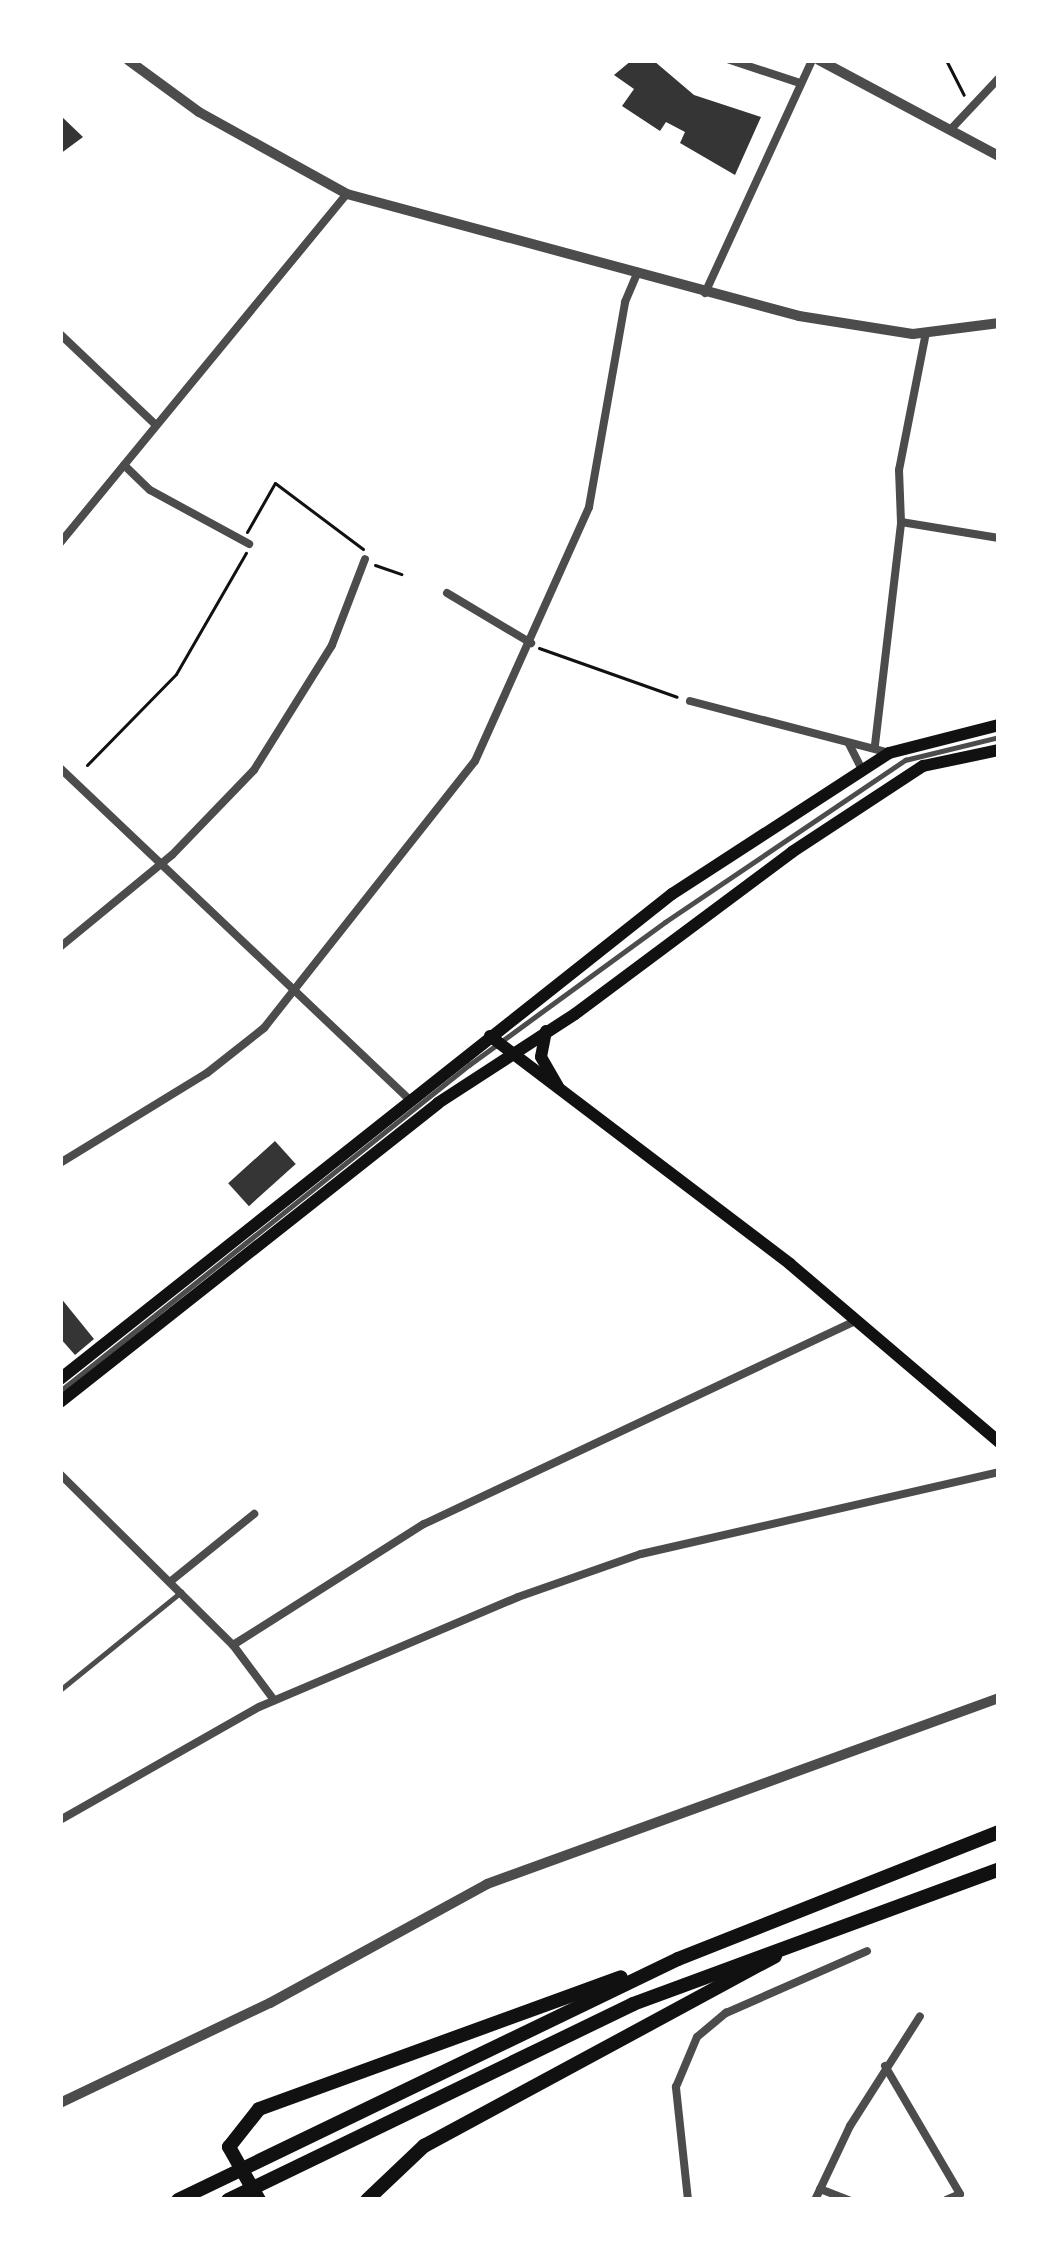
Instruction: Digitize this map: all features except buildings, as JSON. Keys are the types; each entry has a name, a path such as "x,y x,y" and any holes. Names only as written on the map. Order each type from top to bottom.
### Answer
{"highway":[{"path":"259,2200 230,2155 244,2123 281,2098 678,1959 999,1832"},
{"path":"228,2200 633,2004 838,1923 999,1869"},
{"path":"367,2200 424,2146 838,1923"},
{"path":"178,2200 678,1959"}],"main road":[{"path":"60,1402 498,1045 656,906 889,753 999,725"},
{"path":"60,1379 463,1058 546,1031 898,779 999,751"},
{"path":"546,1031 541,1057 562,1092"},
{"path":"498,1045 856,1321 999,1442"}],"street":[{"path":"128,60 199,112 347,194 638,272 704,295 926,333 999,323"},
{"path":"730,60 800,83"},
{"path":"704,295 800,83 816,60 999,156"},
{"path":"952,128 999,78"},
{"path":"60,543 347,194"},
{"path":"60,1163 207,1073 297,992 475,761 589,507 625,302 638,272"},
{"path":"875,745 902,522 899,470 926,333"},
{"path":"60,334 156,424"},
{"path":"124,465 150,490 249,544"},
{"path":"902,522 999,538"},
{"path":"60,946 163,862 228,801 283,732 332,645 365,559"},
{"path":"447,593 531,644"},
{"path":"690,700 849,743 875,745 889,753"},
{"path":"849,743 862,769"},
{"path":"60,768 411,1101"},
{"path":"233,1645 424,1524 856,1321"},
{"path":"60,1820 274,1700 641,1554 999,1472"},
{"path":"60,1474 233,1645 274,1700"},
{"path":"171,1581 254,1514"},
{"path":"60,2103 270,2003 467,1893 999,1698"},
{"path":"688,2200 676,2086 697,2037 726,2013 867,1951"},
{"path":"815,2200 885,2066 920,2015"},
{"path":"885,2066 960,2194 946,2200"},
{"path":"820,2189 849,2200"}],"lane":[{"path":"60,1391 498,1045 880,775 931,750 999,737"},
{"path":"60,1690 181,1592"}],"path":[{"path":"946,60 971,107"},
{"path":"87,766 176,674 249,544 247,530 275,483 361,543"},
{"path":"376,566 401,574"},
{"path":"531,644 690,700"}]}
